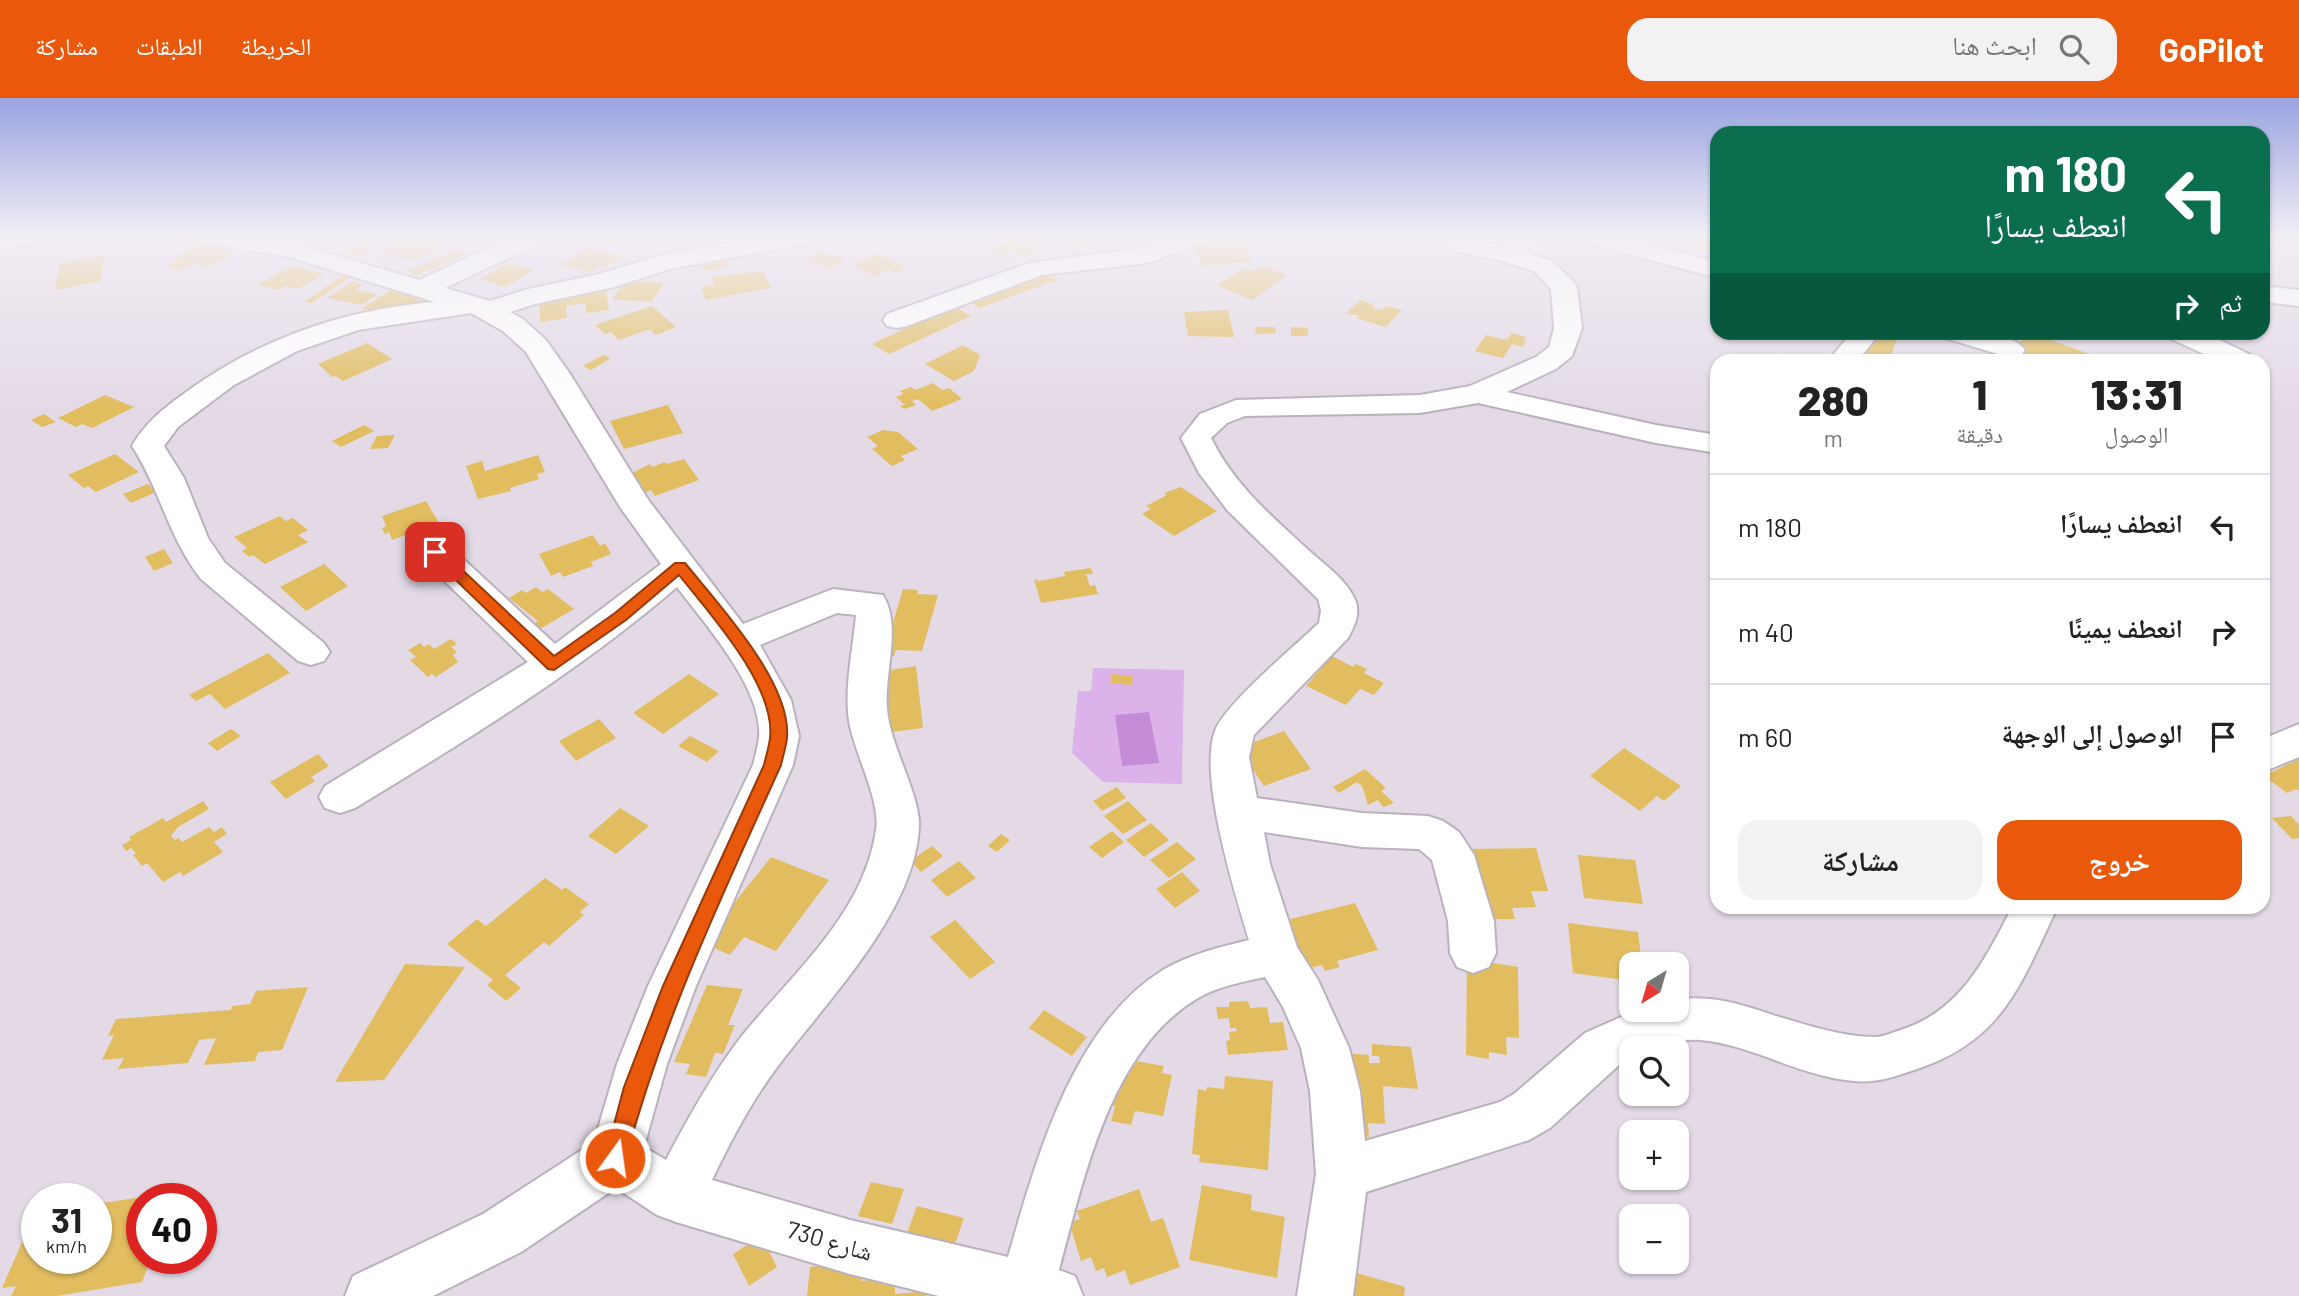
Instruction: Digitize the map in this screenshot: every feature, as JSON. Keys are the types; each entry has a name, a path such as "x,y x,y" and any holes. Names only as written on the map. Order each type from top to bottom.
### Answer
{"street":[{"path":"373,1296 502,1233 615,1158 638,1075 672,986 773,765 779,736 772,700 755,666 636,507 588,431 556,373 536,346 513,324 484,309 441,294"},
{"path":"311,652 201,557 190,540 167,477 148,446 150,440 173,416 212,385 280,347 372,317 484,309 543,294"},
{"path":"897,320 968,294"},
{"path":"1325,1296 1342,1174 1335,1091 1325,1048 1301,995 1276,954 1248,864 1229,757 1235,731 1335,629 1339,614 1338,604 1324,583 1222,484 1203,457 1196,438 1204,423 1223,412 1244,407 1420,404 1478,394 1546,363 1562,350 1568,328 1565,294"},
{"path":"2270,295 2299,298"},
{"path":"1848,354 1860,340"},
{"path":"1980,340 2011,350"},
{"path":"2196,340 2226,354"},
{"path":"1478,394 1656,434 1710,443"},
{"path":"435,552 554,665"},
{"path":"340,797 554,665 621,617 680,566"},
{"path":"676,1196 716,1118 757,1056 866,914 879,893 892,859 899,823 874,748 868,718 874,615 870,603 833,601 738,640"},
{"path":"2270,754 2299,739"},
{"path":"1238,812 1362,830 1428,833 1444,844 1452,855 1471,921 1474,953"},
{"path":"1342,1174 1511,1123 1532,1111 1602,1049 1649,1027 1696,1018 1727,1022 1832,1055 1878,1060 1929,1043 1965,1020 1996,985 2032,914"},
{"path":"1041,1293 1062,1165 1087,1099 1121,1043 1161,997 1197,975 1276,954"},
{"name":"شارع 730","path":"615,1158 676,1196 849,1247 1041,1293"}],"shaded area":[{"path":"1093,668 1184,670 1182,784 1103,782 1072,753 1078,691 1091,691"},
{"path":"1149,712 1159,763 1122,766 1115,715"}],"building":[{"path":"316,294 325,294 312,303 304,302"},
{"path":"333,294 377,295 361,305 327,298"},
{"path":"384,294 406,294 433,303 394,310 361,309"},
{"path":"572,294 607,294 609,310 586,313 585,303 566,306 567,318 540,322 539,299"},
{"path":"616,294 657,294 652,301 612,300"},
{"path":"704,294 739,294 706,300"},
{"path":"974,294 1018,294 979,308 965,297"},
{"path":"1238,294 1261,294 1252,300"},
{"path":"1360,300 1375,305 1373,308 1382,310 1386,306 1402,310 1386,327 1356,318 1359,315 1345,314"},
{"path":"652,306 676,327 656,335 650,329 619,340 611,332 605,334 595,325"},
{"path":"954,306 971,316 889,354 872,344"},
{"path":"1228,310 1234,337 1188,336 1184,312"},
{"path":"1255,327 1275,327 1276,333 1256,334"},
{"path":"1291,327 1308,328 1308,336 1291,336"},
{"path":"1512,333 1526,337 1523,341 1526,342 1523,347 1512,344 1503,358 1475,351 1486,335 1507,340"},
{"path":"1868,340 1897,340 1891,354 1862,354"},
{"path":"2022,340 2050,340 2089,354 2025,354 2011,349"},
{"path":"367,343 392,359 343,381 336,376 332,377 318,364"},
{"path":"963,345 980,355 974,371 954,381 925,364"},
{"path":"603,355 611,358 591,370 583,366"},
{"path":"933,383 942,390 949,388 962,399 932,411 918,399 912,401 916,405 904,409 900,406 905,405 896,397 903,394 900,391 911,387 915,390"},
{"path":"105,395 134,407 92,428 82,424 76,427 58,418"},
{"path":"668,405 683,433 624,449 610,421"},
{"path":"44,414 56,422 42,427 31,420"},
{"path":"364,425 374,431 341,447 332,441"},
{"path":"883,430 898,432 918,449 901,456 905,460 892,466 872,449 878,446 867,437"},
{"path":"395,435 388,448 370,449 377,436"},
{"path":"115,454 139,472 96,492 88,486 84,488 68,475"},
{"path":"538,455 545,472 537,474 539,479 510,488 511,491 478,499 466,466 482,461 485,471"},
{"path":"684,459 699,480 655,496 651,490 644,493 632,473 650,464 652,467"},
{"path":"148,484 156,492 131,503 123,494"},
{"path":"1181,487 1217,511 1174,536 1142,514 1151,509 1146,506 1167,495 1164,493"},
{"path":"426,501 439,523 392,540 389,532 385,534 382,528 386,526 382,516"},
{"path":"280,516 286,521 293,518 308,530 298,535 308,542 265,564 242,551 247,548 234,537"},
{"path":"593,535 600,546 605,543 611,554 591,562 593,566 563,577 560,572 551,576 539,554"},
{"path":"164,549 173,563 154,571 145,557"},
{"path":"324,564 348,586 306,611 280,587"},
{"path":"1091,568 1093,574 1086,574 1090,586 1095,585 1098,594 1041,603 1034,579 1039,581 1065,576 1064,572"},
{"path":"536,587 542,592 548,589 574,609 540,629 534,624 538,621 509,598 522,590 526,593"},
{"path":"903,589 918,590 917,594 938,595 922,651 896,650 894,656 883,656"},
{"path":"451,639 457,644 451,647 457,652 453,655 458,662 436,677 432,674 428,677 410,660 416,657 408,650 420,643 424,647 429,644 434,649"},
{"path":"268,653 290,673 225,709 210,694 196,701 189,695"},
{"path":"1332,656 1353,667 1356,664 1367,669 1364,673 1384,683 1374,695 1360,689 1346,705 1306,686"},
{"path":"916,666 923,728 892,732 893,741 877,672"},
{"path":"689,674 719,694 663,734 633,713"},
{"path":"1112,674 1133,676 1132,685 1110,683"},
{"path":"599,719 616,738 576,761 559,741"},
{"path":"231,729 241,736 217,751 208,743"},
{"path":"1284,731 1311,769 1264,786 1238,748"},
{"path":"690,736 719,751 707,762 678,746"},
{"path":"1624,748 1681,786 1664,801 1657,796 1640,811 1590,776"},
{"path":"318,754 329,766 311,777 315,781 286,799 270,782"},
{"path":"2299,759 2299,791 2296,789 2287,793 2270,780 2270,773"},
{"path":"1365,769 1386,788 1381,791 1394,803 1383,807 1378,800 1368,805 1362,786 1357,782 1339,793 1333,787"},
{"path":"1117,787 1126,798 1102,811 1093,801"},
{"path":"203,801 209,809 178,827 171,836 182,842 209,827 214,832 222,827 227,834 214,842 223,852 183,876 180,872 163,882 147,863 142,866 131,848 126,851 122,845 131,840 129,837 163,818 166,822"},
{"path":"1128,801 1147,820 1123,834 1104,816"},
{"path":"620,808 649,826 616,854 588,836"},
{"path":"2291,816 2299,825 2299,838 2292,839 2272,818"},
{"path":"1151,823 1169,840 1144,857 1126,840"},
{"path":"1112,831 1124,842 1102,858 1089,847"},
{"path":"1001,834 1010,840 997,852 988,846"},
{"path":"1177,842 1196,859 1169,878 1150,860"},
{"path":"932,846 943,856 921,872 910,861"},
{"path":"1536,848 1548,891 1531,891 1536,907 1512,908 1515,919 1483,919 1466,849"},
{"path":"1578,855 1635,860 1643,904 1584,898"},
{"path":"771,857 829,880 776,951 744,937 730,955 702,943"},
{"path":"959,861 976,878 947,897 931,880"},
{"path":"1182,872 1200,891 1175,908 1156,889"},
{"path":"545,878 562,890 565,887 589,904 580,912 584,915 549,946 544,942 505,975 521,988 506,1001 487,985 493,980 447,944 477,919 486,926"},
{"path":"1355,903 1378,950 1337,961 1340,967 1325,971 1322,965 1299,970 1278,922"},
{"path":"955,920 995,962 970,979 930,937"},
{"path":"1568,923 1638,932 1640,952 1619,952 1619,979 1573,973"},
{"path":"1467,959 1518,967 1519,1038 1506,1037 1507,1055 1489,1052 1489,1059 1466,1055"},
{"path":"405,964 465,967 384,1080 335,1082"},
{"path":"707,985 743,989 728,1025 735,1025 723,1054 715,1053 706,1077 686,1074 690,1064 674,1062"},
{"path":"308,987 282,1050 258,1052 255,1061 204,1065 216,1038 199,1040 188,1063 118,1069 124,1058 102,1060 114,1035 108,1036 116,1019 231,1010 232,1006 250,1004 256,991"},
{"path":"1248,1001 1250,1008 1267,1007 1270,1023 1283,1022 1288,1050 1228,1055 1226,1041 1230,1040 1229,1032 1237,1031 1236,1028 1230,1028 1229,1018 1218,1019 1216,1007 1229,1007 1229,1002"},
{"path":"1044,1010 1087,1037 1072,1056 1029,1028"},
{"path":"1372,1044 1411,1047 1418,1089 1383,1086 1385,1124 1368,1123 1369,1137 1344,1135 1343,1053 1369,1055 1369,1063 1380,1063 1379,1056 1372,1056"},
{"path":"1118,1058 1164,1066 1162,1073 1172,1075 1163,1116 1135,1111 1131,1125 1111,1121 1115,1106 1102,1103"},
{"path":"1225,1076 1273,1081 1268,1170 1199,1162 1200,1155 1192,1154 1198,1089 1224,1089"},
{"path":"871,1182 904,1189 892,1224 858,1216"},
{"path":"1202,1185 1252,1195 1251,1210 1285,1217 1277,1278 1189,1260"},
{"path":"1139,1189 1151,1222 1163,1218 1180,1267 1130,1285 1125,1270 1107,1277 1104,1268 1096,1271 1091,1257 1081,1261 1069,1222 1080,1219 1077,1211"},
{"path":"126,1199 126,1274 145,1274 142,1282 57,1296 11,1296 16,1286 2,1288 21,1245 21,1274 112,1274 112,1202"},
{"path":"917,1206 964,1218 954,1247 906,1236"},
{"path":"761,1236 777,1267 749,1286 733,1254"},
{"path":"857,1262 857,1277 862,1277 861,1281 895,1277 895,1294 927,1291 927,1296 807,1296 810,1267"},
{"path":"1343,1269 1405,1287 1404,1296 1339,1296"}],"route":[{"path":"435,552 554,665 621,617 680,566 738,640 772,700 779,736 773,765 672,986 642,1064 615,1158"}]}
